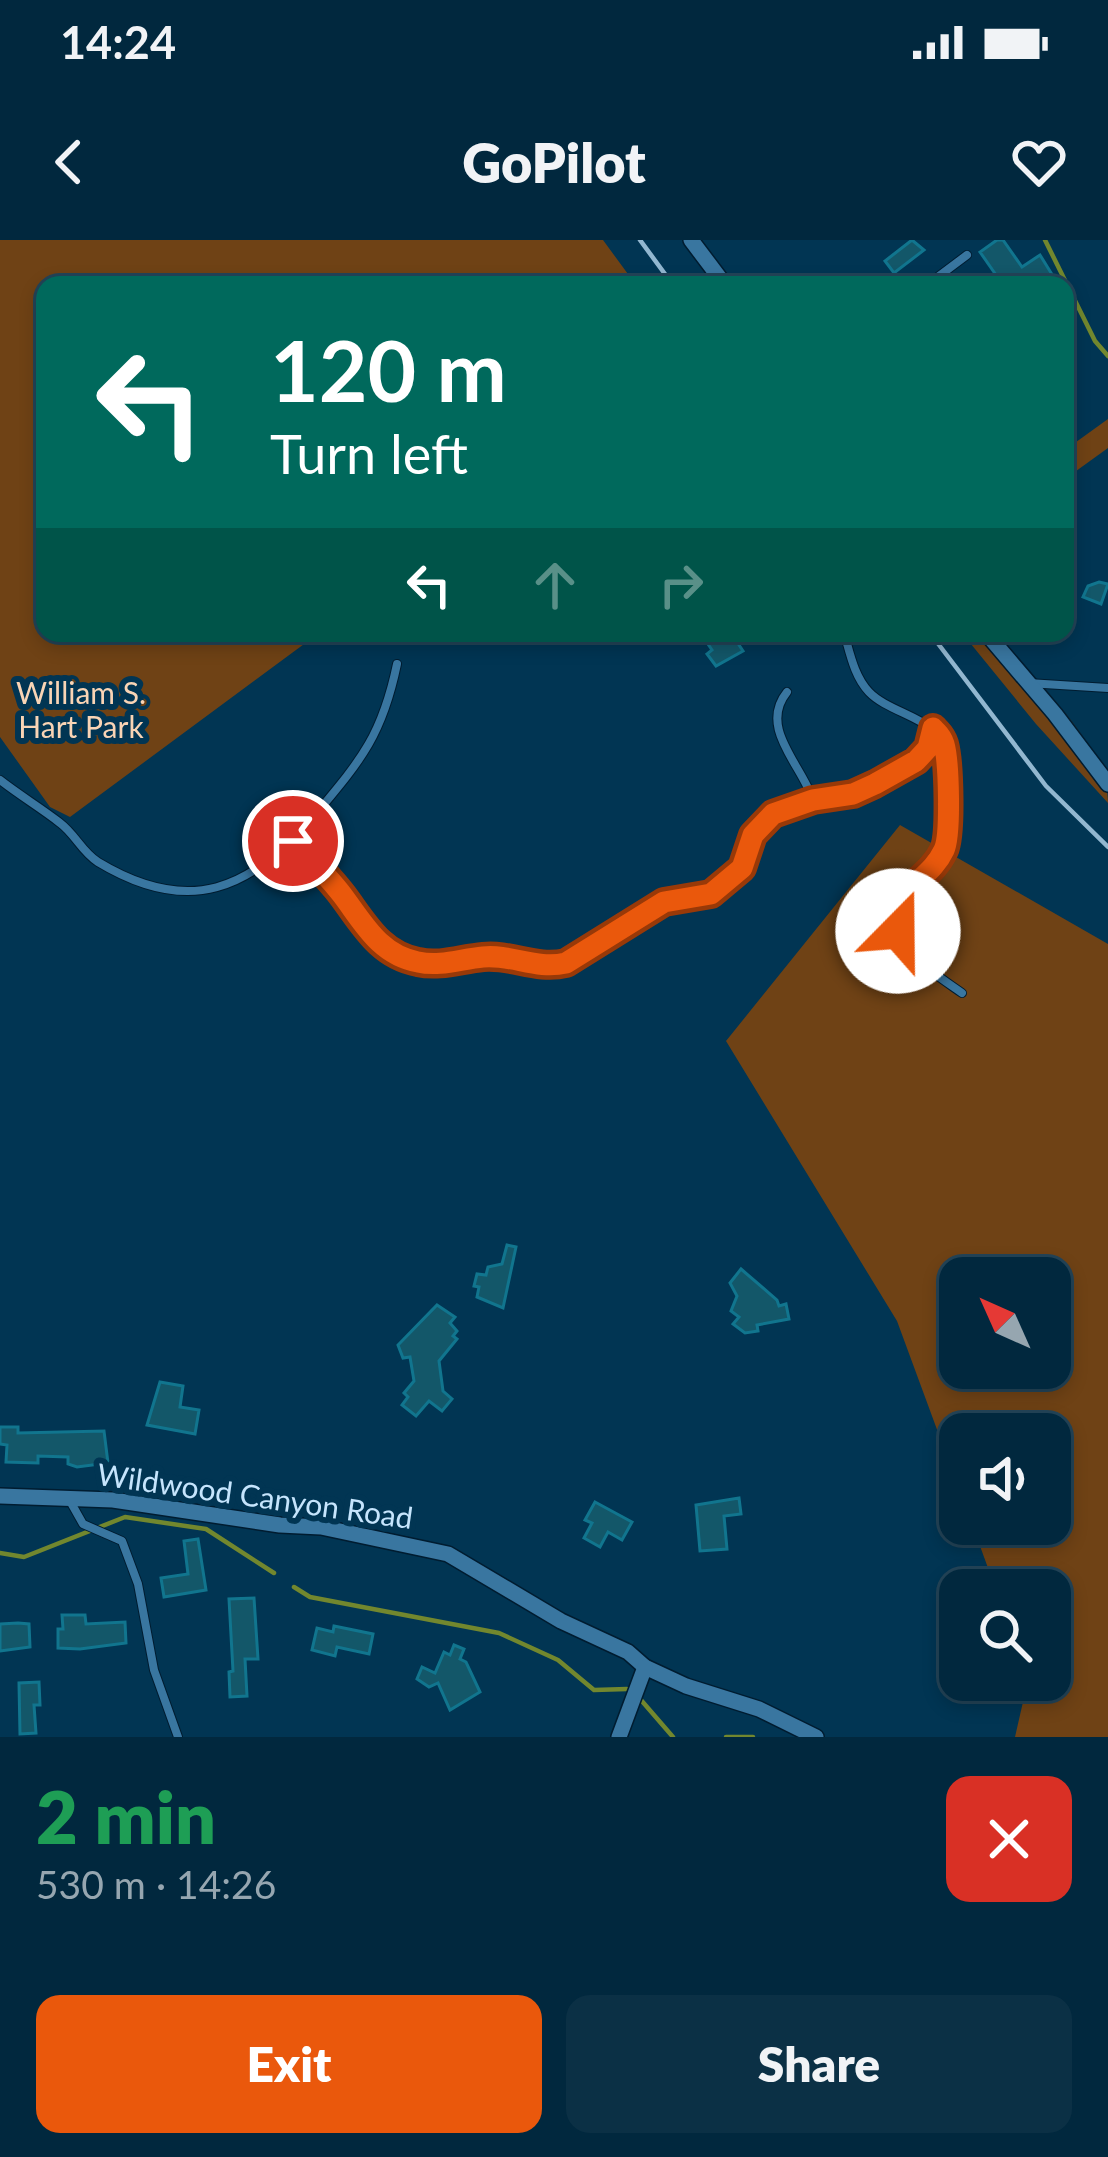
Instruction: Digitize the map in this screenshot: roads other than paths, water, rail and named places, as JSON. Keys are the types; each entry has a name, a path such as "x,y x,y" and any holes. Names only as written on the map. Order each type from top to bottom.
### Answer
{"street":[{"path":"691,240 718,276"},
{"path":"993,642 1108,784"},
{"name":"Wildwood Canyon Road","path":"0,1496 113,1500 321,1527 448,1554 561,1621 628,1652 645,1667 686,1686 759,1709 816,1737"},
{"path":"619,1737 645,1667"}],"lane":[{"path":"939,276 968,255"},
{"path":"846,642 869,692 903,716 933,728 944,743 947,838 936,862 905,892 896,917 904,944 928,969 962,993"},
{"path":"0,780 64,825 94,860 160,887 189,893 234,884 293,841 376,739 398,664"},
{"path":"1026,683 1108,688"},
{"path":"787,692 776,716 778,732 813,800"},
{"path":"293,841 342,895 364,928 400,956 417,962 486,956 550,966 566,963 664,902 711,894 742,868 760,825 790,806 853,794 916,761 928,748 933,728"},
{"path":"70,1499 73,1512 85,1525 122,1541 138,1584 154,1670 178,1737"}],"waterway":[{"path":"1045,240 1063,276"},
{"path":"1074,299 1108,356"},
{"path":"0,1553 24,1557 125,1517 206,1529 274,1573"},
{"path":"294,1587 310,1597 499,1633 558,1660 594,1690 627,1689"},
{"path":"641,1700 673,1737"},
{"path":"726,1737 753,1737"}],"railway":[{"path":"640,240 666,276"},
{"path":"937,642 1046,786 1108,847"}],"park label":[{"name":"William S. Hart Park","path":"81,711"}]}
